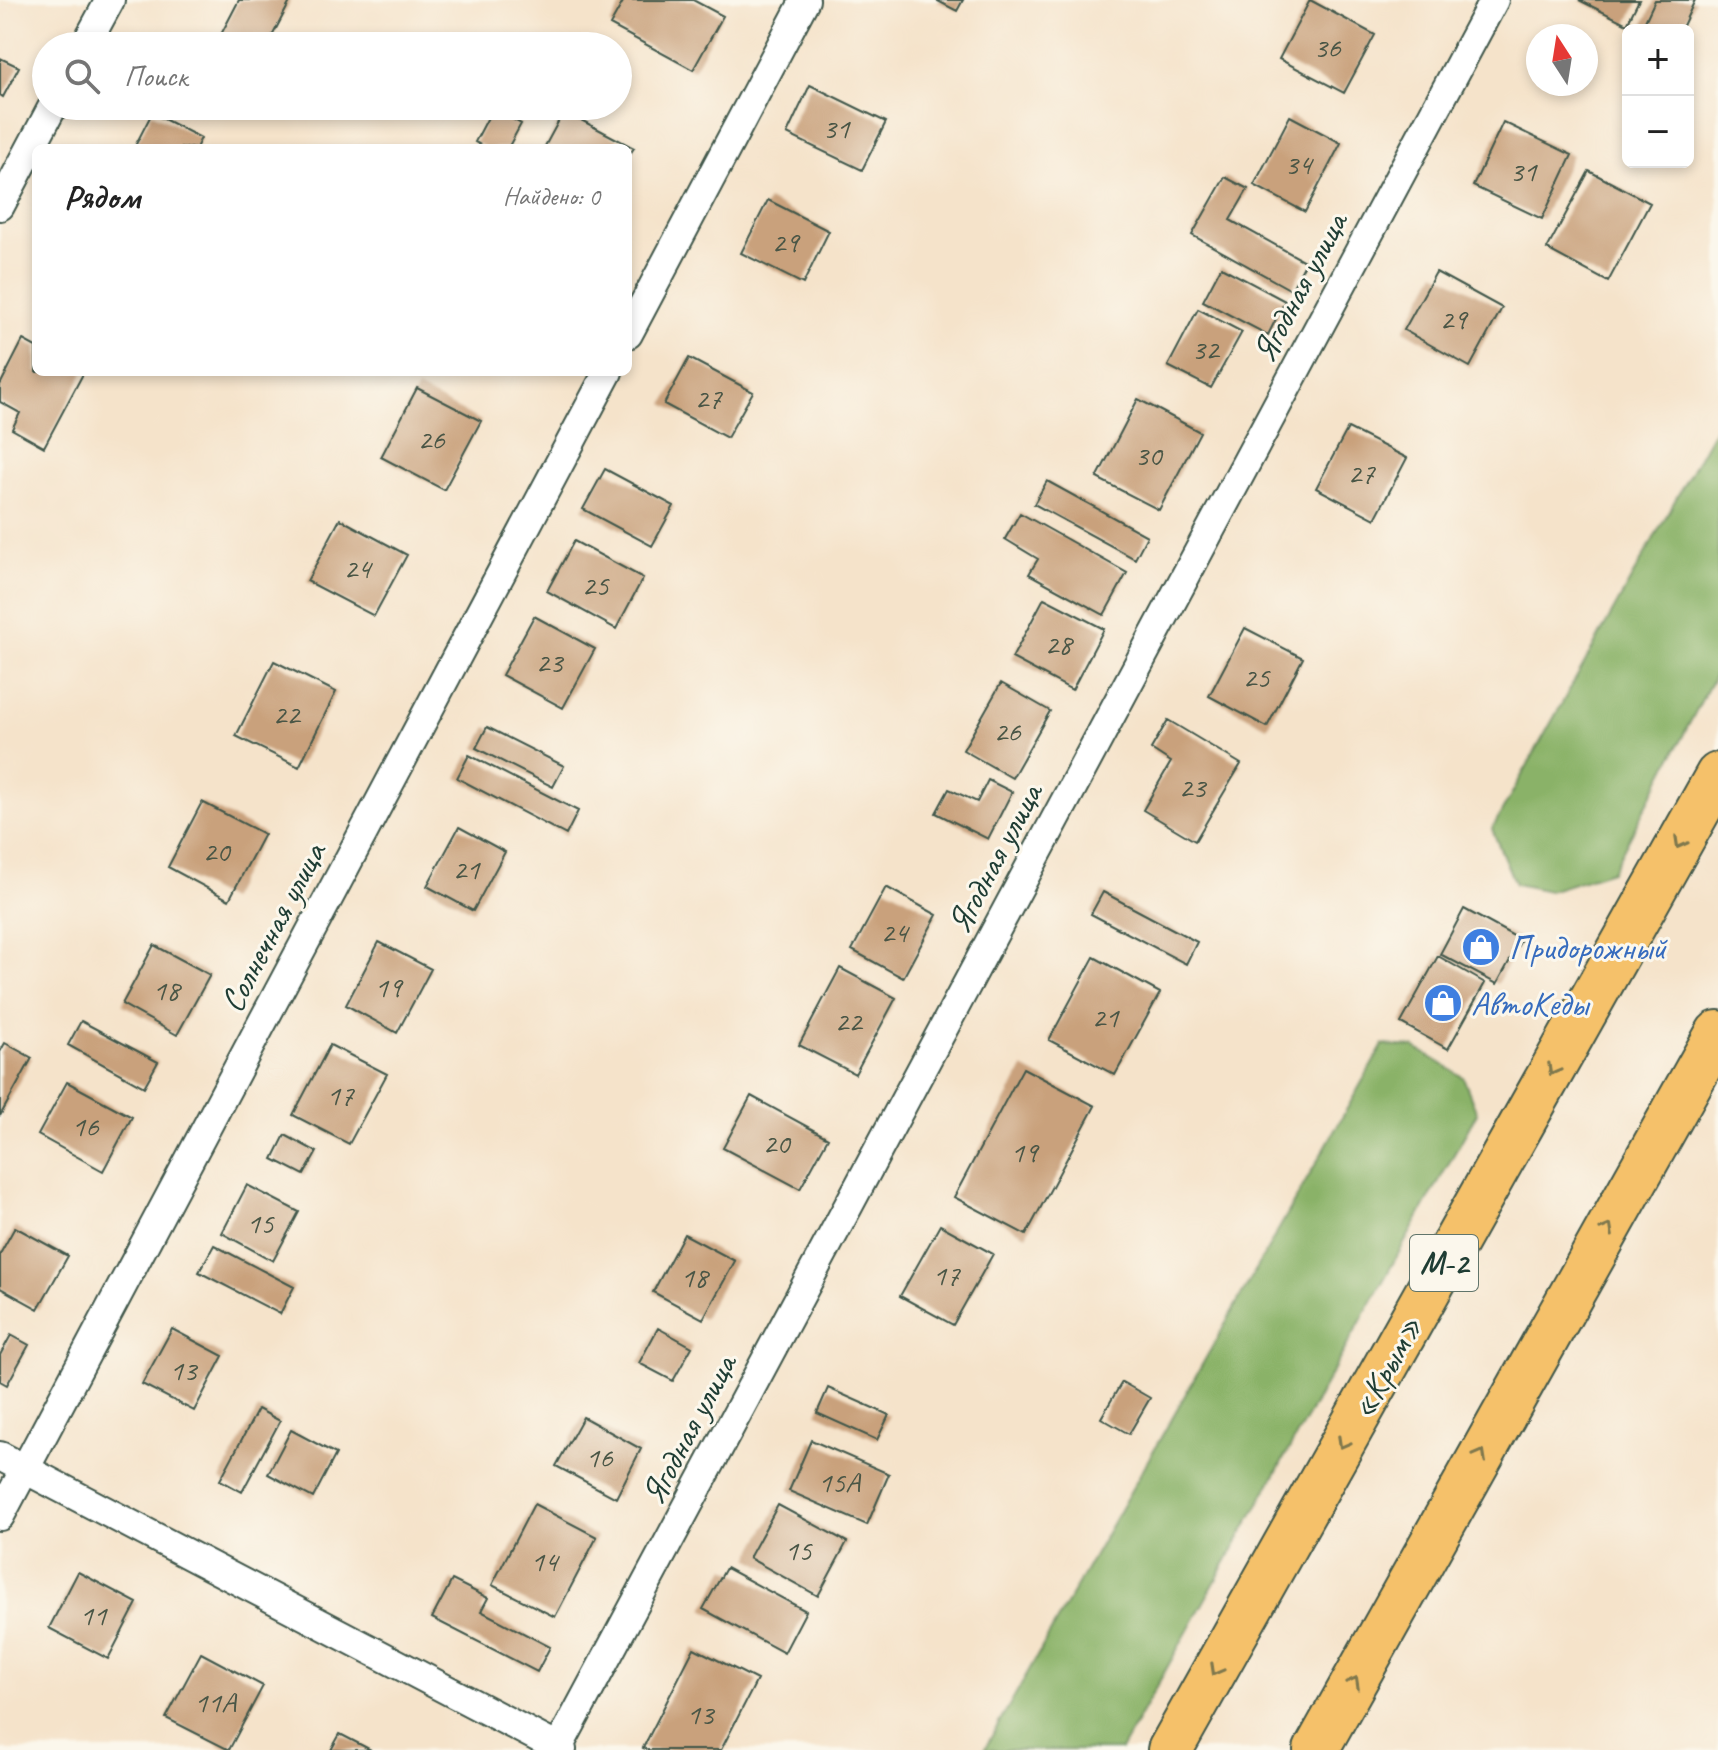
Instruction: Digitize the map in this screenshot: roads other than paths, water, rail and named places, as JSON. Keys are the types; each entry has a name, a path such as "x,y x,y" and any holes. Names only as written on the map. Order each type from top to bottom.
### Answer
{"main road":[{"name":"«Крым»","path":"1170,1750 1718,775"},
{"path":"1316,1750 1718,1033"}],"street":[{"path":"93,32 110,0"},
{"path":"632,326 805,0"},
{"name":"Ягодная улица","path":"559,1749 1494,0"},
{"path":"33,144 46,120"},
{"path":"0,206 32,146"},
{"name":"Солнечная улица","path":"0,1516 606,376"},
{"path":"0,1456 559,1749"}],"place":[{"name":"Придорожный","path":"1481,947"},
{"name":"АвтоКеды","path":"1443,1003"}]}
